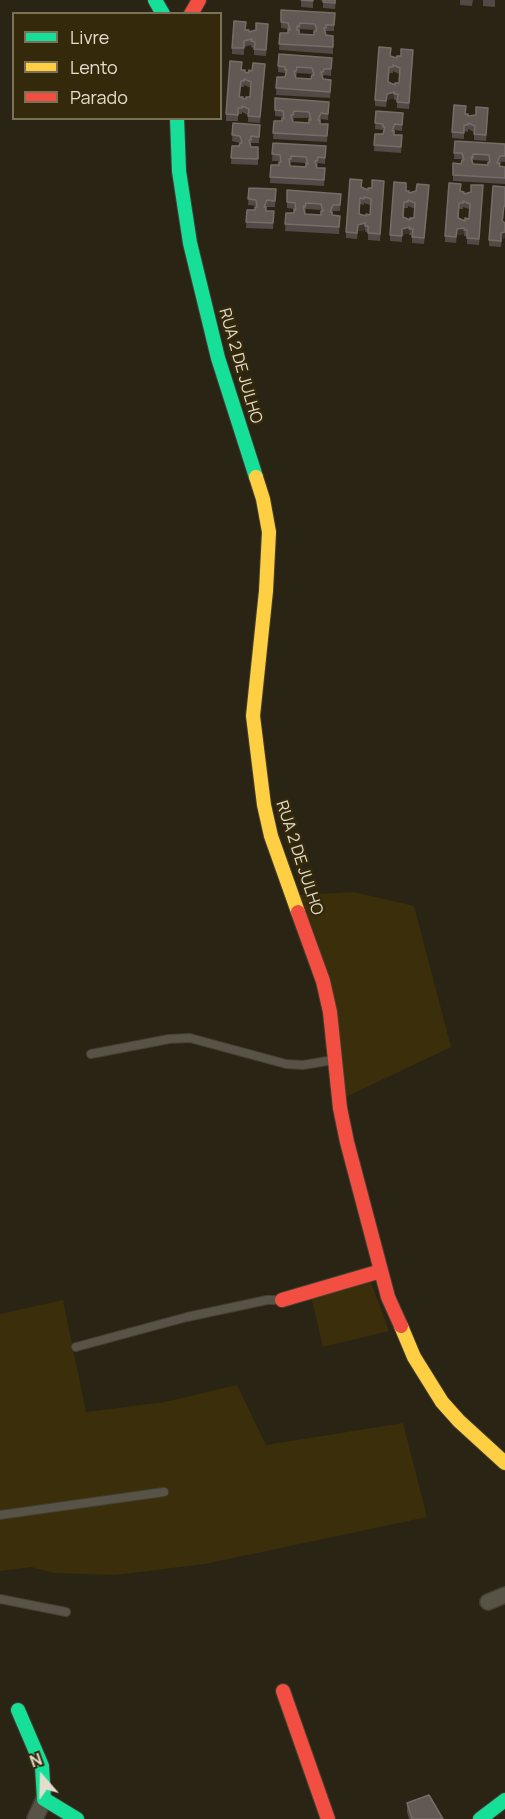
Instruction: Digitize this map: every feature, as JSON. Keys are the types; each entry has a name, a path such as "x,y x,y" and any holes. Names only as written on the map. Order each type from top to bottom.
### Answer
{"main road":[{"path":"155,0 170,11"},
{"name":"RUA 2 DE JULHO","path":"177,120 179,171 190,243 219,358 263,499 269,532 266,591 253,716 261,792 274,844 323,981 330,1012 340,1108 347,1142 381,1271 399,1325 414,1357 442,1402 459,1421 505,1463"},
{"path":"282,1300 381,1271"},
{"path":"283,1691 328,1819"},
{"path":"18,1710 42,1766 44,1799 77,1819"},
{"path":"480,1819 505,1800"}],"street":[{"path":"488,1602 505,1595"},
{"path":"35,1819 44,1799"}],"lane":[{"path":"91,1054 170,1039 190,1038 286,1064 303,1065 335,1059"},
{"path":"76,1347 187,1317 267,1300 282,1300"},
{"path":"0,1515 164,1492"},
{"path":"0,1599 66,1612"}],"shaded area":[{"path":"354,892 414,906 451,1047 346,1097 300,895"},
{"path":"370,1280 389,1331 323,1347 311,1296"},
{"path":"63,1300 86,1412 165,1402 237,1385 266,1445 403,1423 427,1517 205,1564 115,1575 54,1573 31,1567 0,1571 0,1314"}],"building":[{"path":"323,0 335,0 335,3 323,2"},
{"path":"281,10 335,13 334,25 326,25 324,28 326,35 333,36 333,47 279,44 280,33 288,33 288,29 290,30 288,23 281,22","holes":["300,23 315,24 317,31 314,31 314,35 299,34 297,30"]},
{"path":"234,21 246,22 245,30 249,32 256,30 256,23 268,24 266,50 254,49 255,42 251,41 252,39 244,41 244,48 232,48"},
{"path":"379,47 391,48 390,56 397,58 401,56 401,49 413,50 409,103 397,102 398,94 394,92 387,94 386,101 375,100","holes":["393,65 400,68 399,83 395,85 388,82 389,67"]},
{"path":"279,54 332,58 331,69 324,69 321,72 323,79 331,80 330,92 276,88 277,77 285,77 287,70 285,67 278,66","holes":["297,67 312,68 314,75 311,79 296,78 294,71"]},
{"path":"230,61 242,62 241,70 248,73 249,70 252,71 253,63 265,64 260,117 248,116 249,109 242,106 238,108 238,115 226,114","holes":["244,79 251,82 250,97 246,99 239,97 241,81"]},
{"path":"275,98 329,102 328,114 321,113 318,120 320,124 328,124 327,136 273,133 274,121 282,121 284,118 283,111 275,110","holes":["294,111 309,112 311,120 309,119 309,123 293,122 291,115"]},
{"path":"454,105 466,106 465,114 468,116 476,115 476,107 488,108 486,135 474,134 475,126 468,123 464,125 464,133 452,132"},
{"path":"376,111 403,113 402,125 395,124 392,131 394,135 402,135 401,147 374,145 375,134 383,134 385,127 383,124 375,123"},
{"path":"233,123 260,125 259,137 251,136 249,140 251,147 258,147 258,159 231,158 232,146 239,146 242,143 240,136 232,135"},
{"path":"455,141 505,144 505,156 500,156 497,163 505,167 505,178 453,175 453,163 461,164 464,160 462,153 454,153","holes":["473,154 489,155 488,165 473,164 471,157 473,158"]},
{"path":"273,143 326,146 325,158 318,157 315,161 317,168 325,168 324,180 270,177 271,165 279,165 281,162 280,155 272,154","holes":["291,156 306,157 308,164 306,163 306,167 290,166"]},
{"path":"350,179 362,180 361,187 368,190 372,188 372,180 384,181 380,234 368,233 368,226 365,226 365,223 358,225 357,233 346,232","holes":["360,198 371,199 370,215 359,214"]},
{"path":"394,182 406,183 406,191 409,193 416,191 417,184 429,185 424,238 412,237 413,229 409,229 410,227 402,229 402,236 390,235","holes":["408,200 415,203 414,218 410,220 403,217 404,202"]},
{"path":"449,183 461,184 460,191 464,194 471,192 471,185 483,185 479,239 467,238 467,230 464,228 457,229 456,237 445,236","holes":["463,201 470,204 469,219 465,218 465,221 458,218 459,203"]},
{"path":"493,186 505,187 502,221 505,223 505,232 501,233 501,241 489,240"},
{"path":"249,188 276,189 275,201 267,200 264,207 266,211 274,211 273,223 246,222 247,210 255,210 257,207 256,200 248,199"},
{"path":"287,190 341,194 340,205 333,205 330,212 332,215 340,216 339,227 285,224 286,213 294,213 294,209 296,210 295,203 287,202","holes":["306,203 321,204 323,211 321,215 305,214 303,206 305,207"]},
{"path":"429,1795 443,1819 412,1819 407,1803"}],"traffic: fast":[{"path":"155,0 162,12"},
{"path":"177,120 179,171 190,243 218,358 256,477"},
{"path":"18,1710 42,1766 44,1799 77,1819"},
{"path":"480,1819 505,1800"}],"traffic: slow":[{"path":"256,477 269,532 266,591 253,716 264,805 271,836 298,912"},
{"path":"401,1326 414,1357 442,1402 459,1421 505,1463"}],"traffic: jam":[{"path":"192,12 199,0"},
{"path":"298,912 323,981 330,1012 340,1108 347,1142 388,1297 401,1326"},
{"path":"282,1300 381,1271"},
{"path":"283,1691 328,1819"}]}
